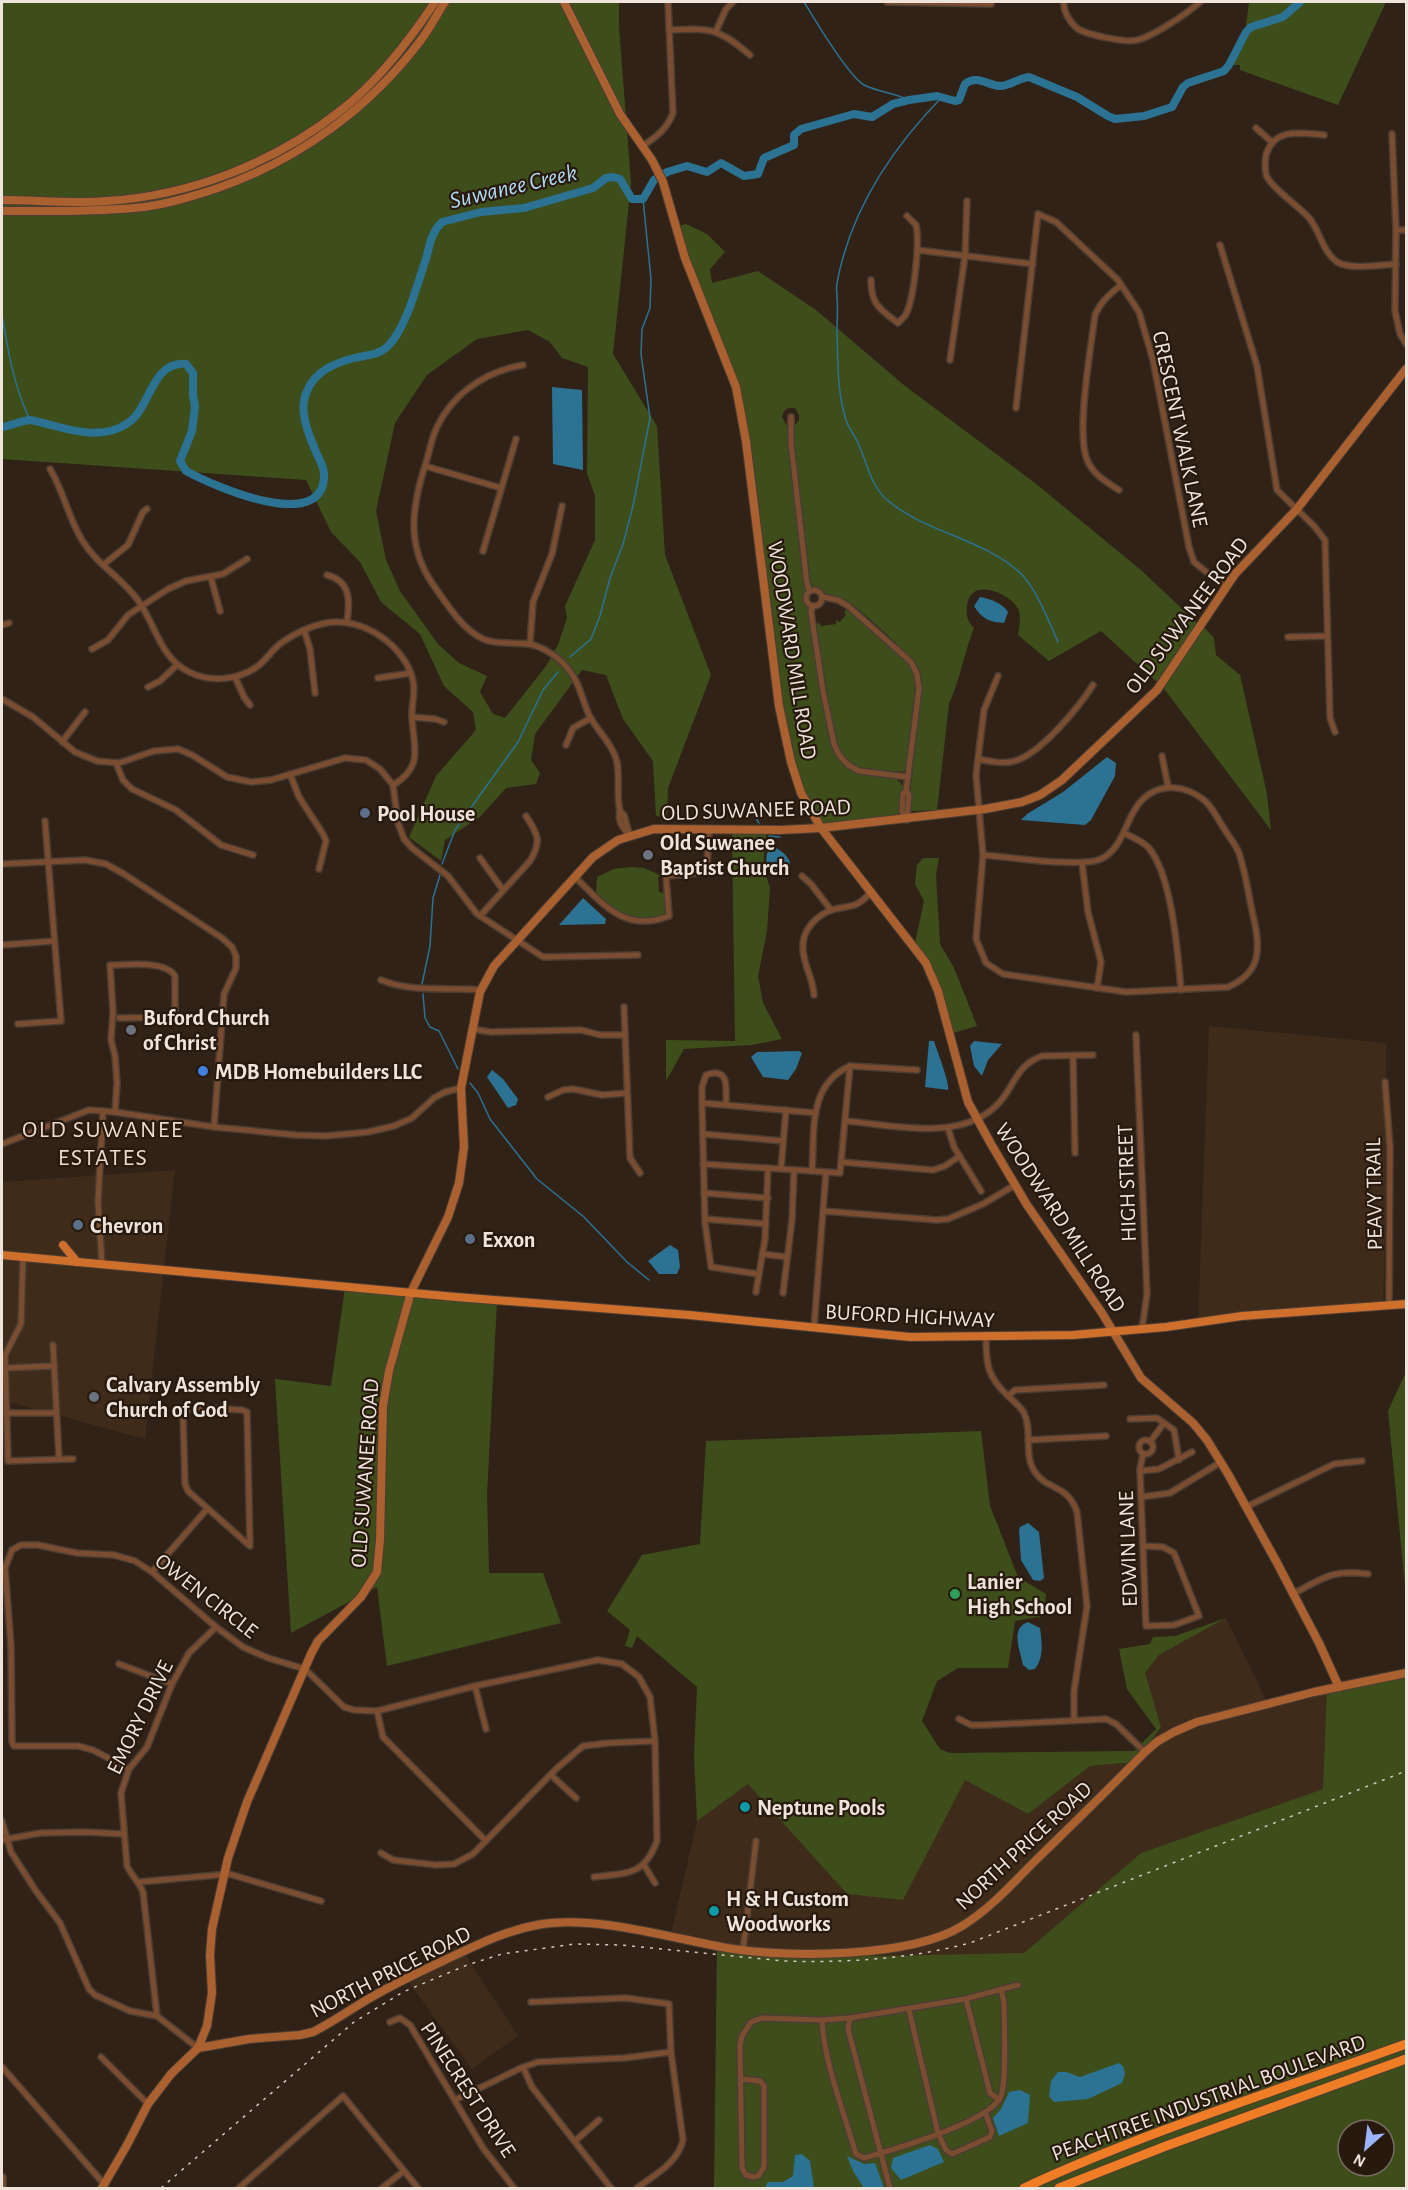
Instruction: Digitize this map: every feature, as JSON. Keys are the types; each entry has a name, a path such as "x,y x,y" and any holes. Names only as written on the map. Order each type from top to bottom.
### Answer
{"highway":[{"name":"PEACHTREE INDUSTRIAL BOULEVARD","path":"1024,2188 1160,2132 1407,2044"},
{"name":"PEACHTREE INDUSTRIAL BOULEVARD","path":"1059,2188 1166,2146 1407,2059"}],"main road":[{"path":"63,1245 77,1262"},
{"name":"BUFORD HIGHWAY","path":"2,1255 910,1337 1073,1335 1242,1316 1407,1304"}],"street":[{"path":"2,200 106,201 157,194 217,179 284,150 341,111 376,77 414,34 435,2"},
{"path":"2,211 135,208 192,196 247,177 299,151 347,117 388,79 421,39 445,2"},
{"name":"WOODWARD MILL ROAD","path":"564,2 620,114 643,146 663,182 685,258 739,396 779,706 796,779 808,807 821,828 926,963 933,975 968,1102 977,1119 1015,1185 1114,1332 1142,1378 1193,1424 1207,1440 1293,1594 1339,1687"},
{"path":"643,146 662,132 673,112 668,2"},
{"path":"716,31 726,9 733,2"},
{"path":"887,2 992,4"},
{"path":"1064,2 1064,8 1071,22 1080,30 1125,42 1138,40 1187,14 1200,2"},
{"path":"669,30 716,31 734,41 750,55"},
{"path":"1256,128 1272,142"},
{"path":"1324,135 1292,132 1272,142 1264,164 1268,179 1299,206 1312,222 1328,253 1339,263 1350,266 1396,264"},
{"path":"1392,134 1396,230 1395,311 1400,334 1407,344"},
{"path":"950,360 966,256 967,201"},
{"name":"CRESCENT WALK LANE","path":"1017,408 1038,214 1056,222 1121,285 1139,312 1153,360 1189,547 1194,562 1225,587"},
{"path":"871,280 871,295 880,309 898,323 905,316 910,301 917,250 916,225 907,216"},
{"path":"1396,230 1407,230"},
{"path":"1220,245 1257,366 1277,490 1325,540 1330,718 1335,732"},
{"path":"917,250 1033,264"},
{"path":"1119,490 1101,478 1088,464 1083,445 1095,315 1105,298 1121,285"},
{"path":"522,364 500,370 466,390 455,400 438,426 416,497 413,525 417,549 428,576 465,626 476,634 497,643 530,644 542,648 571,672 591,718 616,758 620,811 624,815 629,835"},
{"name":"OLD SUWANEE ROAD","path":"198,2048 212,2007 212,1929 234,1836 318,1641 361,1597 377,1572 380,1540 383,1406 389,1371 411,1292 448,1217 459,1182 464,1147 461,1088 481,990 494,966 599,851 629,835 661,829 780,830 907,820 1022,802 1040,795 1062,780 1157,690 1225,587 1253,553 1297,509 1407,369"},
{"path":"791,417 792,453 807,584 810,591"},
{"path":"483,551 516,439"},
{"path":"425,466 501,488"},
{"path":"50,469 61,488 81,538 142,606 162,647 177,664 201,677 215,679 235,676 252,670 281,643 304,630 326,623 347,622 364,626 392,646 411,672 414,689 412,717 416,743 415,758 405,776 393,785"},
{"path":"530,644 534,602 552,554 562,506"},
{"path":"103,565 128,545 147,509"},
{"path":"92,649 108,640 123,620 179,583 211,578 230,571 247,559"},
{"path":"327,575 340,581 348,592 350,601 347,622"},
{"path":"211,578 220,611"},
{"path":"812,606 806,599 806,595 810,591 818,590 823,597 838,600 848,606 904,655 916,670 919,689 906,791 909,795 907,820"},
{"path":"812,606 820,604 823,597"},
{"path":"812,606 821,679 834,744 839,755 848,765 859,771 908,777"},
{"path":"2,625 9,623"},
{"path":"304,630 310,649 315,693"},
{"path":"1287,637 1327,636"},
{"path":"148,687 160,681 177,664"},
{"path":"378,678 411,672"},
{"path":"235,676 244,698 250,705"},
{"path":"983,855 1082,863 1101,859 1111,852 1124,833 1141,800 1151,792 1167,786 1187,790 1205,801 1238,850 1258,940 1256,962 1242,981 1228,987 1126,992 1003,974 986,963 976,939 983,855 976,775 984,710 998,676"},
{"path":"978,759 1007,763 1021,759 1070,716 1093,685"},
{"path":"2,699 33,717 62,742 85,757 97,761 116,763 154,751 174,749 192,754 217,772 237,780 261,782 340,759 357,758 377,766 393,785 398,823 404,839 448,876 470,908 480,916 546,958 638,955"},
{"path":"62,742 85,712"},
{"path":"412,717 444,722"},
{"path":"566,745 573,728 591,718"},
{"path":"1162,756 1167,786"},
{"path":"116,763 123,780 132,789 176,810 221,845 253,855"},
{"path":"290,774 299,797 324,834 326,841 320,869"},
{"path":"480,916 530,861 537,848 537,834 526,816"},
{"path":"18,1024 61,1021 45,821"},
{"path":"575,877 614,914 627,920 657,921 669,916 666,876 699,873 706,868 709,829"},
{"path":"1124,833 1147,846 1160,864 1178,940 1181,990"},
{"path":"480,858 503,890"},
{"path":"2,864 85,860 106,864 222,938 232,947 236,956 236,968 224,994 214,1127"},
{"path":"1082,863 1088,912 1101,962 1097,988"},
{"path":"802,876 831,910"},
{"path":"814,995 813,981 804,960 802,946 807,930 817,917 831,910 857,904 872,892"},
{"path":"2,945 54,941"},
{"path":"116,1112 116,1067 111,1040 113,1011 110,965 163,966 171,970 175,976 175,1017 119,1018"},
{"path":"381,980 410,988 430,990 453,988 481,990"},
{"path":"624,1007 630,1158 640,1173"},
{"path":"472,1029 491,1032 581,1030 600,1035 625,1035"},
{"name":"HIGH STREET","path":"1136,1035 1147,1294 1142,1329"},
{"path":"1073,1055 1075,1154"},
{"path":"846,1122 948,1128 977,1119 997,1105 1017,1074 1030,1062 1042,1056 1093,1055"},
{"path":"703,1164 840,1173 850,1066"},
{"path":"812,1171 816,1113 822,1089 828,1080 850,1066 917,1070"},
{"path":"726,1105 726,1082 721,1074 714,1072 706,1075 702,1086 702,1134 705,1219 711,1266 758,1274"},
{"name":"PEAVY TRAIL","path":"1385,1083 1391,1169 1389,1306"},
{"path":"2,1144 81,1111 116,1112 214,1127 325,1136 368,1132 394,1126 412,1118 434,1098 445,1092 461,1088"},
{"path":"548,1096 562,1090 573,1089 602,1095 627,1093"},
{"path":"702,1103 816,1113"},
{"path":"781,1169 786,1110"},
{"path":"102,1264 98,1202 103,1111"},
{"path":"948,1128 950,1137 981,1191"},
{"path":"702,1134 783,1141"},
{"path":"841,1162 933,1170 945,1166 960,1156"},
{"path":"756,1292 766,1224 768,1168"},
{"path":"783,1293 792,1221 794,1170"},
{"path":"814,1328 826,1172"},
{"path":"823,1211 948,1219 983,1204 1015,1185"},
{"path":"704,1193 768,1198"},
{"path":"705,1219 766,1224"},
{"path":"762,1254 787,1257"},
{"path":"23,1257 21,1324 5,1355 5,1461 73,1459"},
{"path":"986,1337 987,1365 999,1387 1024,1412 1032,1469 1038,1476 1067,1493 1073,1500 1077,1512 1087,1606 1074,1691 1074,1720"},
{"path":"53,1345 58,1459"},
{"path":"5,1368 54,1366"},
{"path":"1008,1396 1015,1390 1104,1385"},
{"path":"190,1407 242,1410 247,1412 250,1546 207,1509 188,1491 185,1484 183,1414 190,1407"},
{"path":"6,1413 56,1413"},
{"path":"1130,1419 1150,1417 1157,1418 1164,1423 1176,1434 1179,1460"},
{"name":"EDWIN LANE","path":"1150,1442 1164,1423"},
{"path":"1028,1440 1106,1436"},
{"name":"EDWIN LANE","path":"1143,1546 1163,1547 1174,1553 1200,1616 1174,1625 1146,1626 1140,1471 1143,1454 1139,1444 1145,1441 1150,1442"},
{"name":"EDWIN LANE","path":"1143,1454 1151,1452 1150,1442"},
{"name":"EDWIN LANE","path":"1140,1471 1159,1469 1192,1452"},
{"path":"1246,1507 1334,1464 1362,1461"},
{"path":"1141,1497 1170,1493 1221,1462"},
{"path":"152,1572 207,1509"},
{"name":"OWEN CIRCLE","path":"129,1769 93,1750 78,1746 14,1746 12,1742 11,1646 5,1568 12,1550 21,1545 38,1545 77,1553 114,1555 135,1561 152,1572 243,1647 268,1658 305,1669"},
{"path":"1293,1594 1330,1574 1349,1571 1368,1574"},
{"name":"EMORY DRIVE","path":"138,1882 127,1866 121,1793 129,1769 147,1747 172,1684 189,1653 216,1627"},
{"path":"305,1669 344,1707 377,1711 475,1686 598,1660 622,1664 639,1677 651,1697 655,1741 657,1841 651,1856 644,1865 624,1874 594,1877"},
{"path":"119,1664 172,1684"},
{"name":"NORTH PRICE ROAD","path":"198,2048 249,2039 300,2035 313,2031 403,1979 488,1940 538,1924 595,1924 743,1950 782,1954 869,1950 911,1944 944,1935 993,1903 1145,1752 1166,1736 1197,1722 1339,1687 1407,1673"},
{"path":"475,1686 486,1729"},
{"path":"377,1711 383,1737 486,1841"},
{"path":"959,1719 971,1725 1106,1719 1116,1724 1145,1752"},
{"path":"381,1853 393,1860 436,1865 454,1864 473,1854 583,1746 655,1741"},
{"path":"551,1775 576,1798"},
{"path":"2,1821 4,1839 23,1872 60,1923 89,1989 95,1995 130,2011 158,2016 198,2048 171,2074 148,2104 103,2186 2,2067"},
{"path":"4,1839 40,1833 124,1834"},
{"path":"743,1950 756,1840"},
{"path":"644,1865 655,1883"},
{"path":"158,2016 143,1892 138,1882 225,1874 321,1901"},
{"path":"741,2079 760,2081 764,2086 764,2167 758,2176 753,2177 746,2175 742,2168 741,2079 742,2036 751,2022 762,2018 822,2020 850,2018 909,2010 966,1999 1018,1985"},
{"path":"822,2020 831,2066 856,2154 864,2158 910,2145 993,2108 999,2100 1003,2087 1004,2003 1001,1989"},
{"path":"531,2002 626,1998 669,2004 671,2052 683,2140 681,2150 667,2165 637,2188"},
{"path":"966,1999 990,2093 999,2100"},
{"path":"909,2010 938,2133 946,2150 952,2154 990,2137 992,2131 985,2112"},
{"name":"PINECREST DRIVE","path":"390,2022 400,2018 410,2025 483,2148 514,2188"},
{"path":"850,2018 848,2029 891,2187"},
{"path":"455,2100 538,2062 624,2058 671,2052"},
{"path":"101,2057 148,2104"},
{"path":"523,2067 532,2087 612,2188"},
{"path":"239,2188 344,2096 418,2188"},
{"path":"575,2141 599,2121"},
{"path":"382,2188 404,2171"},
{"path":"3,2177 3,2188"}],"shaded area":[{"path":"1209,1026 1386,1043 1387,1160 1383,1306 1198,1323"},
{"path":"175,1170 145,1439 2,1400 2,1182"},
{"path":"1226,1618 1267,1702 1327,1688 1323,1789 1141,1853 1024,1953 782,1958 717,1946 671,1934 697,1821 748,1783 847,1894 965,1780 1028,1814 1090,1766 1135,1762 1161,1727 1144,1674 1159,1655"},
{"path":"459,1945 518,2036 472,2069 405,1977"}],"green space":[{"path":"2,2 619,2 631,183 613,354 657,426 665,555 711,675 668,788 667,817 656,816 653,761 623,719 606,675 582,670 535,734 531,760 540,773 536,784 506,788 480,817 445,840 441,861 409,837 436,776 476,730 473,712 444,686 420,634 381,602 360,562 331,532 306,480 2,459","holes":["528,330 550,342 562,358 588,367 587,473 595,496 595,540 565,606 567,618 558,645 546,666 505,718 493,714 480,692 487,676 459,663 438,644 400,591 386,560 376,511 395,423 427,375 477,339"]},
{"path":"1249,2 1386,2 1338,105 1240,70 1240,65 1229,65 1245,34"},
{"path":"686,224 707,234 725,252 710,269 712,283 758,271 816,310 905,386 1035,483 1142,571 1197,623 1158,683 1101,631 1049,661 1018,635 1019,611 1010,599 993,591 976,591 970,596 967,606 968,620 974,628 949,704 937,810 913,811 909,807 909,802 922,687 920,672 912,659 859,610 844,599 822,592 811,584 792,429 799,420 799,415 795,408 788,408 782,417 787,426 806,589 804,599 809,611 832,749 837,758 851,769 896,778 903,786 900,812 896,817 828,824 821,822 807,800 799,779 778,685 742,402 677,227"},
{"path":"850,610 906,660 916,679 906,769 903,772 860,768 843,757 836,744 816,626 819,622 821,626 836,624 836,620 840,622 846,615 844,613"},
{"path":"1202,625 1214,638 1216,655 1240,675 1267,794 1271,830 1162,686"},
{"path":"770,828 766,836 763,867 770,888 767,931 758,976 763,1003 782,1039 752,1045 684,1049 666,1081 666,1040 735,1041 732,829"},
{"path":"923,858 939,858 936,875 940,944 954,968 977,1026 953,1033 935,975 915,943 924,901 915,884 917,865"},
{"path":"644,868 662,876 658,877 659,892 664,893 667,914 656,920 624,917 596,895 597,877 614,869"},
{"path":"345,1288 497,1302 487,1494 489,1573 543,1573 561,1623 387,1666 377,1587 291,1633 275,1379 331,1386"},
{"path":"1406,1372 1406,1596 1388,1411"},
{"path":"981,1431 990,1506 1018,1577 1046,1594 1044,1616 1015,1621 1008,1668 958,1668 937,1681 922,1721 940,1749 950,1753 1134,1751 1156,1729 1127,1689 1119,1649 1150,1644 1153,1637 1175,1636 1226,1618 1159,1655 1145,1673 1161,1727 1135,1762 1090,1766 1028,1814 965,1780 903,1900 847,1894 748,1784 697,1821 694,1756 697,1687 637,1636 632,1648 625,1646 630,1630 607,1611 642,1555 700,1544 706,1441"},
{"path":"1406,1673 1406,2188 714,2188 717,1946 782,1958 1024,1953 1141,1853 1323,1789 1327,1688"}],"water":[{"path":"552,387 582,390 583,470 553,464"},
{"path":"980,597 996,602 1006,609 1008,612 1004,623 990,621 980,614 974,606"},
{"path":"1107,757 1116,763 1115,776 1091,820 1085,825 1021,820 1063,792"},
{"path":"772,846 787,857 790,864 787,873 771,874 767,856"},
{"path":"583,898 606,919 605,924 559,925"},
{"path":"929,1041 934,1041 948,1090 925,1087"},
{"path":"974,1041 1002,1044 988,1060 982,1076 974,1066 970,1046"},
{"path":"799,1051 802,1053 796,1069 788,1080 763,1077 751,1057 757,1052"},
{"path":"492,1070 503,1079 518,1099 516,1105 508,1108 487,1077"},
{"path":"670,1245 678,1250 680,1267 677,1274 659,1274 648,1261"},
{"path":"1028,1523 1039,1532 1044,1578 1040,1581 1033,1580 1021,1560 1019,1530"},
{"path":"1028,1622 1040,1628 1042,1644 1038,1664 1035,1669 1029,1670 1023,1665 1018,1640 1019,1629"},
{"path":"1119,2063 1123,2066 1125,2074 1122,2083 1088,2099 1054,2102 1049,2096 1051,2081 1058,2072 1080,2077"},
{"path":"1020,2090 1030,2095 1028,2123 999,2136 993,2118 1001,2109 1009,2092"},
{"path":"930,2145 938,2149 944,2162 901,2180 891,2168 893,2158"},
{"path":"802,2154 810,2161 814,2188 765,2188 768,2182 783,2182 793,2176 795,2155"},
{"path":"847,2156 864,2164 875,2163 884,2188 864,2188"}],"waterway":[{"path":"804,2 832,47 857,80 869,87 909,100"},
{"name":"Suwanee Creek","path":"2,427 29,420 90,433 119,428 136,416 158,377 165,370 174,365 186,364 193,373 195,406 192,431 180,461 186,471 242,495 266,501 289,504 308,501 320,492 324,473 305,422 303,406 307,391 315,378 326,369 347,360 380,352 395,338 411,305 433,235 442,222 481,212 524,208 593,188 606,178 620,179 632,199 643,199 654,180 667,172 687,166 707,172 721,163 744,176 758,174 764,158 794,145 794,135 801,129 854,114 872,117 893,104 909,100 937,96 959,100 965,84 974,80 1001,86 1029,77 1077,97 1115,119 1144,116 1172,107 1183,87 1188,83 1224,71 1251,27 1283,17 1300,2"},
{"path":"943,96 890,159 863,206 843,257 837,287 838,367 841,401 847,423 858,443 872,480 886,499 901,511 1010,564 1024,577 1034,591 1058,642"},
{"path":"570,657 591,639 600,616 633,506 650,418 641,354 642,329 650,308 651,279 643,199"},
{"path":"2,315 16,382 30,420"},
{"path":"442,864 455,830 518,742 543,690 558,672"},
{"path":"750,809 759,823"},
{"path":"769,836 780,837"},
{"path":"422,984 430,946 433,898 440,875"},
{"path":"423,994 425,1018 430,1027 439,1031 458,1069"},
{"path":"470,1083 478,1093 490,1119 537,1179 584,1217 627,1262 649,1280"}],"railway":[{"path":"161,2188 354,2022 403,1992 467,1965 502,1954 574,1944 621,1945 784,1961 878,1959 924,1953 970,1943 1406,1771"}],"place":[{"name":"Pool House","path":"365,813"},
{"name":"Old Suwanee Baptist Church","path":"648,855"},
{"name":"Buford Church of Christ","path":"131,1030"},
{"name":"MDB Homebuilders LLC","path":"203,1071"},
{"name":"Chevron","path":"78,1225"},
{"name":"Exxon","path":"470,1239"},
{"name":"Calvary Assembly Church of God","path":"94,1397"},
{"name":"Lanier High School","path":"955,1594"},
{"name":"Neptune Pools","path":"745,1807"},
{"name":"H & H Custom Woodworks","path":"714,1911"}],"district":[{"name":"OLD SUWANEE ESTATES","path":"103,1143"}]}
